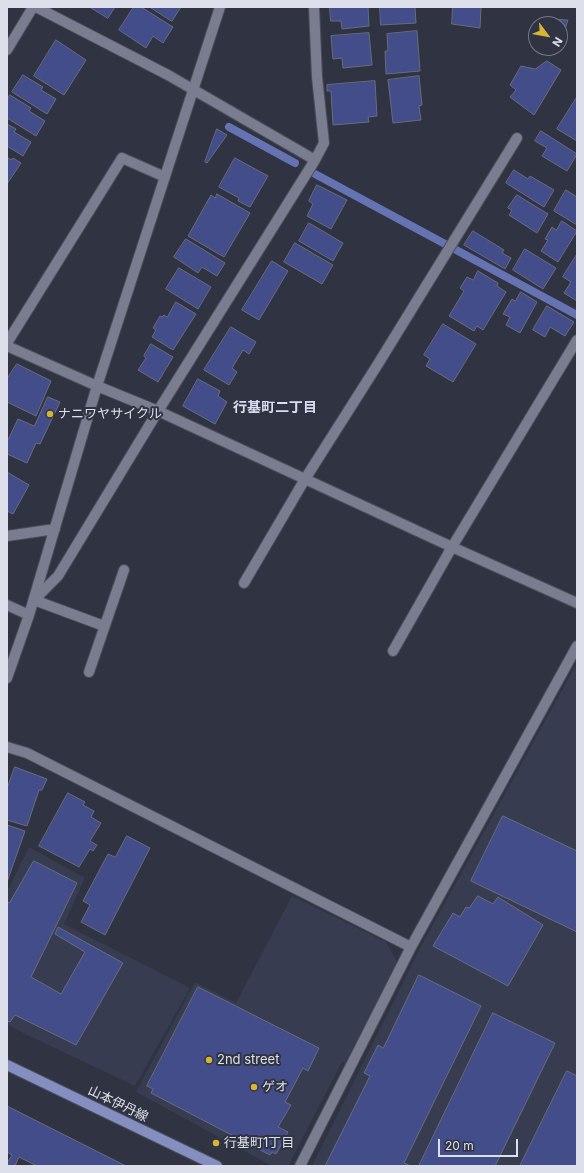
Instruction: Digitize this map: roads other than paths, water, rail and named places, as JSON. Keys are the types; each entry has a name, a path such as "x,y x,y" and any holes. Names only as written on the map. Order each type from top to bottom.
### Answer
{"main road":[{"name":"山本伊丹線","path":"7,1065 217,1166"}],"street":[{"path":"7,50 33,7"},
{"path":"36,7 168,75 315,160"},
{"path":"7,678 34,600 98,386 220,7"},
{"path":"34,600 58,576 158,411 315,160 324,143 317,76 314,7"},
{"path":"244,583 305,479 378,364 517,138"},
{"path":"165,177 122,158 7,344 98,386 158,411 577,603"},
{"path":"392,651 452,547 577,340"},
{"path":"7,536 55,529"},
{"path":"89,672 124,570"},
{"path":"34,600 104,626"},
{"path":"7,605 29,615"},
{"path":"300,1166 411,947 577,646"},
{"path":"7,747 27,753 411,947"}],"waterway":[{"path":"229,127 295,163"},
{"path":"315,174 577,315"}],"place":[{"name":"ナニワヤサイクル","path":"50,414"},
{"name":"2nd street","path":"209,1060"},
{"name":"ゲオ","path":"254,1087"},
{"name":"行基町1丁目","path":"216,1143"}],"district":[{"name":"行基町二丁目","path":"275,408"}]}
